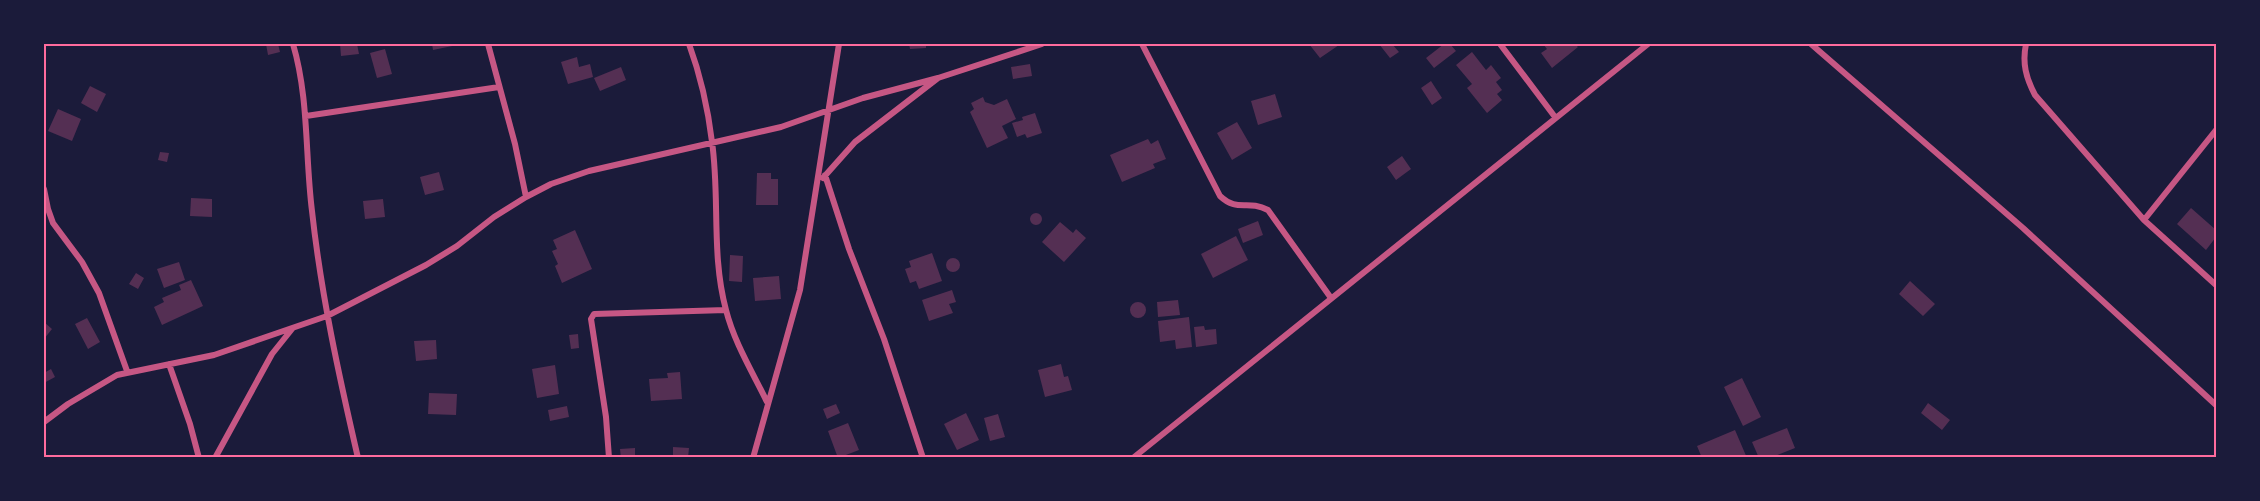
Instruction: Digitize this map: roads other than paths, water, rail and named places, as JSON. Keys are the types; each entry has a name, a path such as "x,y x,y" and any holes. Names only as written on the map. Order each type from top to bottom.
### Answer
{"street":[{"path":"293,44 305,96 312,212 327,316 358,458"},
{"path":"488,44 515,144 526,197"},
{"path":"689,44 695,59 712,142 720,283 726,310 767,403"},
{"path":"753,458 800,290 839,44"},
{"path":"44,422 108,379 127,371 214,355 327,316 426,265 457,246 494,216 551,184 589,171 781,127 891,90 938,78 1042,44"},
{"path":"1142,44 1220,196 1229,204 1236,206 1248,203 1258,204 1268,210 1331,298"},
{"path":"1500,44 1555,117"},
{"path":"1133,458 1648,44"},
{"path":"1810,44 2023,228 2217,405"},
{"path":"2026,44 2024,57 2026,77 2035,96 2144,220 2217,285"},
{"path":"816,187 855,142 938,78"},
{"path":"306,116 499,87"},
{"path":"2144,220 2217,130"},
{"path":"825,175 849,249 884,339 923,458"},
{"path":"44,189 53,223 82,262 99,293 127,371"},
{"path":"609,458 606,417 591,319 594,314 726,310"},
{"path":"215,458 272,354 292,329"},
{"path":"169,364 190,424 198,458"}]}
